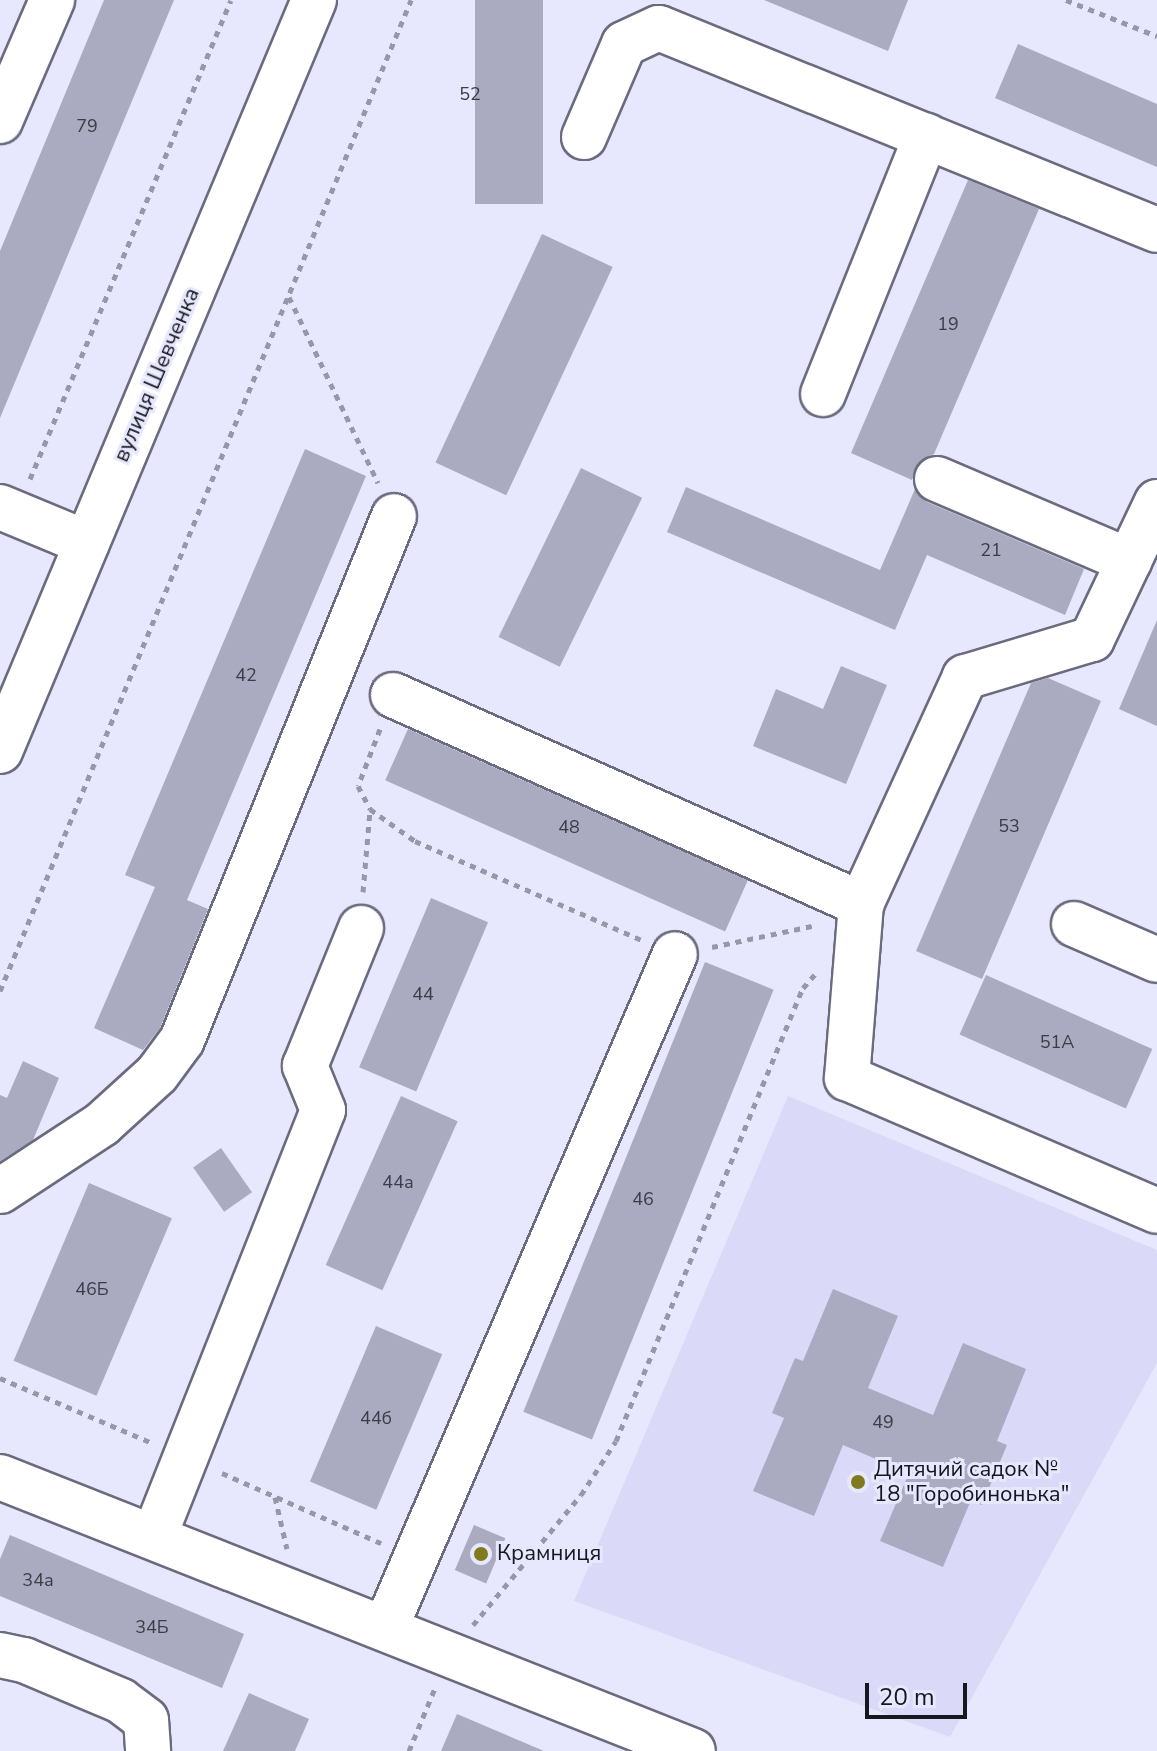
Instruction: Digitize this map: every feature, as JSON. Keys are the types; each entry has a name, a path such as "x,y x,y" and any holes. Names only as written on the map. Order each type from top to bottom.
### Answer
{"street":[{"path":"0,121 52,0"},
{"name":"вулиця Шевченка","path":"0,751 314,0"},
{"path":"584,137 624,44 659,28 1157,230"},
{"path":"823,394 926,136"},
{"path":"937,479 1129,561"},
{"path":"1157,502 1092,639 965,677 860,910 847,1078 1157,1211"},
{"path":"8,510 87,543"},
{"path":"0,1191 102,1124 157,1074 182,1040 394,516"},
{"path":"393,695 860,910"},
{"path":"1074,924 1157,960"},
{"path":"154,1537 323,1110 305,1066 361,928"},
{"path":"386,1627 675,954"},
{"path":"0,1477 386,1627 693,1751"},
{"path":"0,1655 24,1660 121,1701 146,1720 148,1751"}],"path":[{"path":"8,510 231,0"},
{"path":"0,991 411,0"},
{"path":"1066,0 1157,36"},
{"path":"289,296 394,516"},
{"path":"393,695 358,786 370,809 415,841 675,954 860,910"},
{"path":"361,928 370,809"},
{"path":"409,1751 450,1653 581,1495 616,1441 803,988 822,964"},
{"path":"0,1378 356,1531"},
{"path":"274,1496 297,1593"}],"shaded area":[{"name":"Дитячий садок № 18 \"Горобинонька\"","path":"788,1096 1157,1250 1157,1363 950,1737 574,1601"}],"building":[{"path":"104,0 174,0 0,418 0,251"},
{"path":"475,0 543,0 543,204 475,204"},
{"path":"764,0 908,0 888,51"},
{"path":"1018,44 1157,104 1157,167 995,98"},
{"path":"968,180 1039,209 934,454 921,460 912,480 851,453"},
{"path":"542,234 613,267 506,495 436,462"},
{"path":"305,449 366,476 187,900 208,909 160,1028 143,1050 94,1028 155,887 125,875"},
{"path":"581,468 642,498 560,667 499,637"},
{"path":"686,487 880,570 915,489 927,502 1084,569 1065,615 927,555 895,630 667,532"},
{"path":"1157,620 1157,726 1119,709"},
{"path":"841,666 887,685 846,784 753,746 776,689 823,709"},
{"path":"1048,678 1101,701 982,979 916,951 1031,683"},
{"path":"408,729 748,880 725,931 385,780"},
{"path":"431,898 488,922 416,1092 359,1067"},
{"path":"705,962 774,990 592,1439 523,1412"},
{"path":"986,975 1152,1049 1126,1108 960,1034"},
{"path":"23,1061 59,1078 33,1140 0,1161 0,1095 7,1098"},
{"path":"401,1096 458,1121 382,1290 326,1265"},
{"path":"221,1148 252,1192 224,1212 193,1168"},
{"path":"89,1183 172,1218 96,1396 14,1361"},
{"path":"833,1289 898,1316 868,1388 933,1415 963,1343 1026,1369 997,1441 1007,1445 982,1505 971,1500 943,1567 880,1541 909,1473 843,1445 814,1516 753,1491 784,1418 772,1413 795,1358 803,1361"},
{"path":"376,1326 442,1354 376,1510 310,1482"},
{"name":"Крамниця","path":"474,1525 505,1538 486,1583 455,1570"},
{"path":"10,1535 244,1634 222,1688 0,1596 0,1559"},
{"path":"249,1693 309,1719 295,1751 223,1751"},
{"path":"457,1714 544,1751 441,1751"}],"place":[{"name":"Дитячий садок № 18 \"Горобинонька\"","path":"858,1482"},
{"name":"Крамниця","path":"481,1554"}]}
